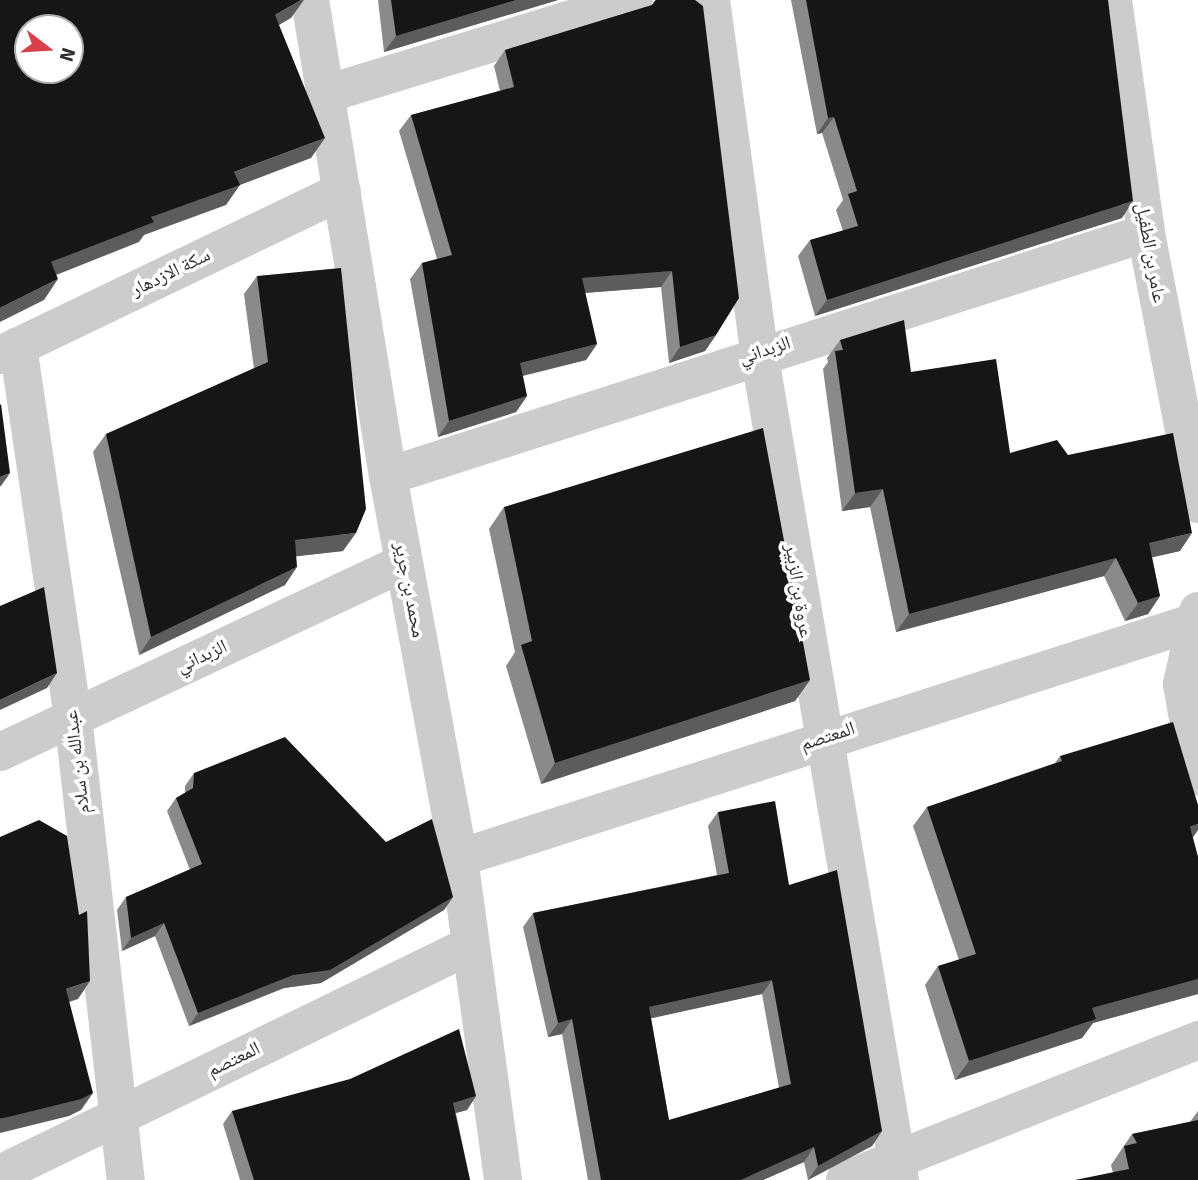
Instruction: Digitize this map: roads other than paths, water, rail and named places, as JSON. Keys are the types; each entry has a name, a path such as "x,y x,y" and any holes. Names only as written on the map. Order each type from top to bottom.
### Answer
{"street":[{"name":"محمد بن جرير","path":"310,0 388,476 460,858 468,946 503,1180"},
{"path":"326,94 634,0"},
{"name":"عروة بن الزبير","path":"711,0 760,352 822,739 899,1169"},
{"name":"عامر بن الطفيل","path":"1113,0 1146,233 1198,504"},
{"name":"سكة الازدهار","path":"9,350 342,191"},
{"name":"الزبداني","path":"388,476 760,352 1146,233"},
{"name":"عبدالله بن سلام","path":"9,350 73,717 125,1180"},
{"name":"الزبداني","path":"0,752 404,564"},
{"path":"1197,618 1182,684 1198,777"},
{"name":"المعتصم","path":"460,858 1197,618"},
{"name":"المعتصم","path":"0,1174 468,946"},
{"path":"845,1180 899,1169 1198,1040"}]}
